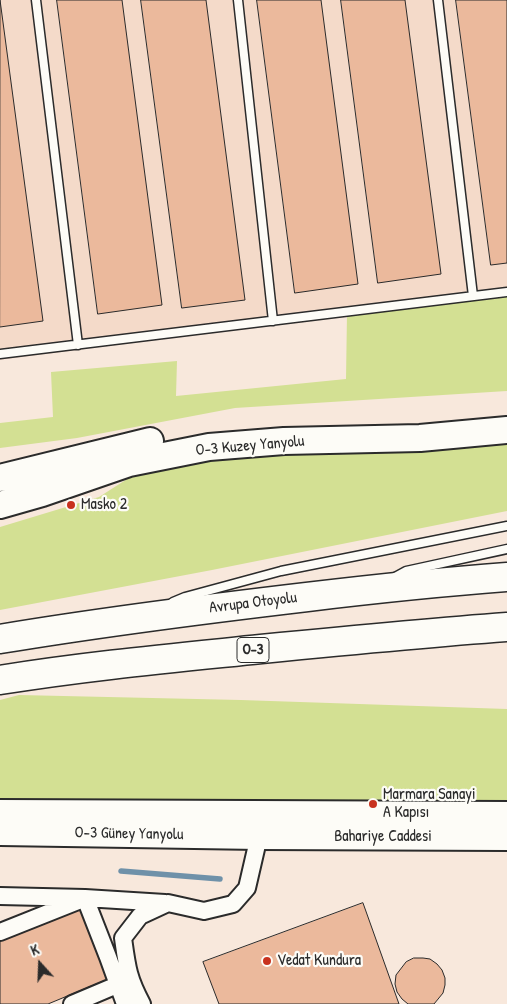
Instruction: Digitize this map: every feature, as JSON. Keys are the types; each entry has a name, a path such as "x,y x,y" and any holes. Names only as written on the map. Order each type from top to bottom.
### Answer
{"highway":[{"name":"Avrupa Otoyolu","path":"1,639 146,616 371,589 507,577"},
{"name":"O-3","path":"0,680 56,671 190,656 423,633 507,627"}],"main road":[{"name":"O-3 Kuzey Yanyolu","path":"0,478 132,444 205,431 283,424 414,423 507,415"},
{"name":"O-3 Kuzey Yanyolu","path":"0,506 129,463 209,447 284,441 420,438 507,430"},
{"name":"O-3 Güney Yanyolu","path":"0,813 259,825"},
{"path":"259,825 507,815"},
{"name":"O-3 Güney Yanyolu","path":"0,832 259,825"},
{"name":"Bahariye Caddesi","path":"259,825 507,838"}],"street":[{"path":"0,896 168,903 204,911 233,904 247,888 259,825"},
{"path":"0,932 84,898"},
{"path":"84,898 108,957 125,985 142,1004"},
{"path":"125,1004 127,972 123,938 140,916 168,903"},
{"path":"72,1004 125,985"}],"lane":[{"path":"36,0 78,345"},
{"path":"238,0 273,321"},
{"path":"438,0 473,296"},
{"path":"0,354 507,292"},
{"path":"146,616 185,597 281,571 507,526"},
{"path":"371,589 406,572 507,549"}],"shaded area":[{"path":"0,0 507,0 507,294 0,360"}],"green space":[{"path":"507,294 507,391 235,408 77,438 0,448 0,423 53,417 51,372 177,361 176,396 346,379 347,314"},
{"path":"507,436 507,511 0,610 0,527 99,497 135,474 209,453"},
{"path":"19,695 507,709 507,818 0,806 0,700"}],"building":[{"path":"0,0 43,321 0,327"},
{"path":"57,0 122,0 162,305 98,314"},
{"path":"141,0 206,0 245,300 182,308"},
{"path":"257,0 321,0 358,284 295,293"},
{"path":"341,0 405,0 441,274 378,283"},
{"path":"456,0 507,0 507,263 491,265"},
{"path":"363,903 399,1004 219,1004 203,962"},
{"path":"83,906 113,977 48,1004 0,1004 0,941"},
{"path":"414,958 430,959 442,970 445,985 443,993 434,1004 408,1004 397,992 395,984 396,975 406,962"}],"waterway":[{"path":"121,871 220,879"}],"place":[{"name":"Masko 2","path":"71,505"},
{"name":"Marmara Sanayi A Kapısı","path":"373,804"},
{"name":"Vedat Kundura","path":"267,961"}]}
